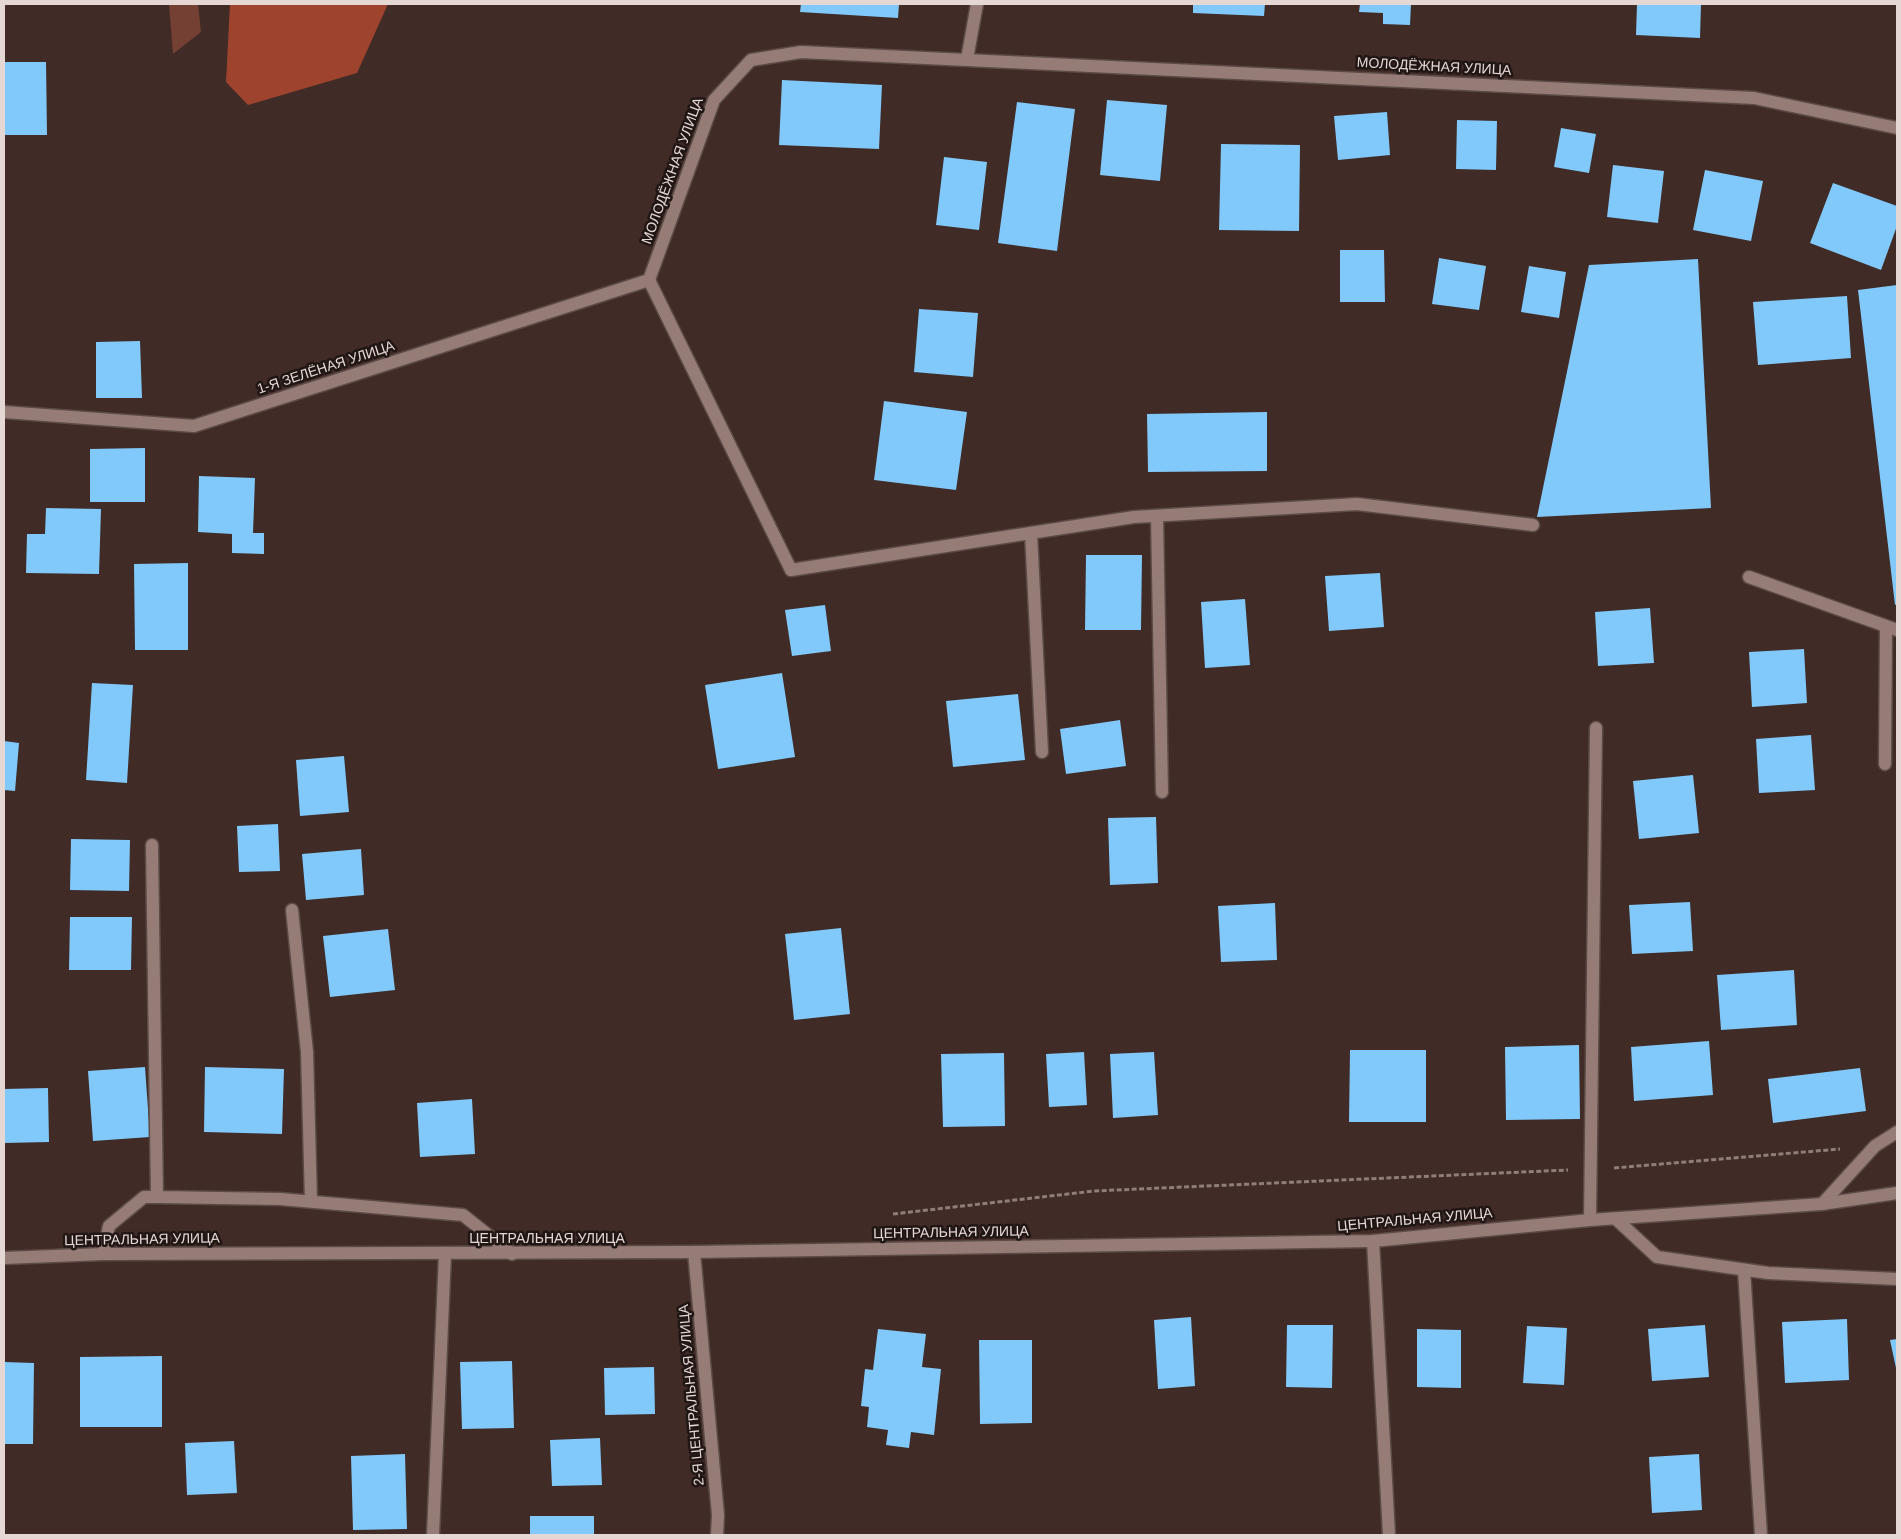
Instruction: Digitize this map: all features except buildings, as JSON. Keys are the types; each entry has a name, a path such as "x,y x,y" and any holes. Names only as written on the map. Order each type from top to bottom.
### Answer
{"street":[{"path":"967,60 977,4"},
{"name":"МОЛОДЁЖНАЯ УЛИЦА","path":"649,280 714,100 751,60 801,52 1754,98 1897,128"},
{"path":"649,280 791,570 1134,517 1357,504 1533,524"},
{"name":"1-Я ЗЕЛЁНАЯ УЛИЦА","path":"4,412 194,426 649,280"},
{"path":"1157,516 1162,792"},
{"path":"1031,533 1042,752"},
{"path":"1749,577 1891,628 1885,764"},
{"path":"1590,1220 1596,728"},
{"path":"152,845 158,1197"},
{"path":"292,910 307,1052 311,1202"},
{"path":"1822,1204 1874,1146 1897,1132"},
{"name":"ЦЕНТРАЛЬНАЯ УЛИЦА","path":"4,1258 103,1254 512,1254 1373,1241 1590,1220 1822,1204 1897,1193"},
{"path":"103,1254 109,1226 144,1197 280,1199 463,1215 512,1254"},
{"path":"1616,1219 1657,1257 1768,1273 1897,1279"},
{"path":"1373,1241 1389,1535"},
{"name":"2-Я ЦЕНТРАЛЬНАЯ УЛИЦА","path":"694,1252 718,1515 717,1535"},
{"path":"433,1535 445,1254"},
{"path":"1744,1270 1761,1535"}],"path":[{"path":"893,1214 1094,1191 1591,1170 1874,1146"}],"shaded area":[{"path":"169,4 198,4 201,32 173,54"},
{"path":"230,4 388,4 357,73 248,105 226,82"}]}
